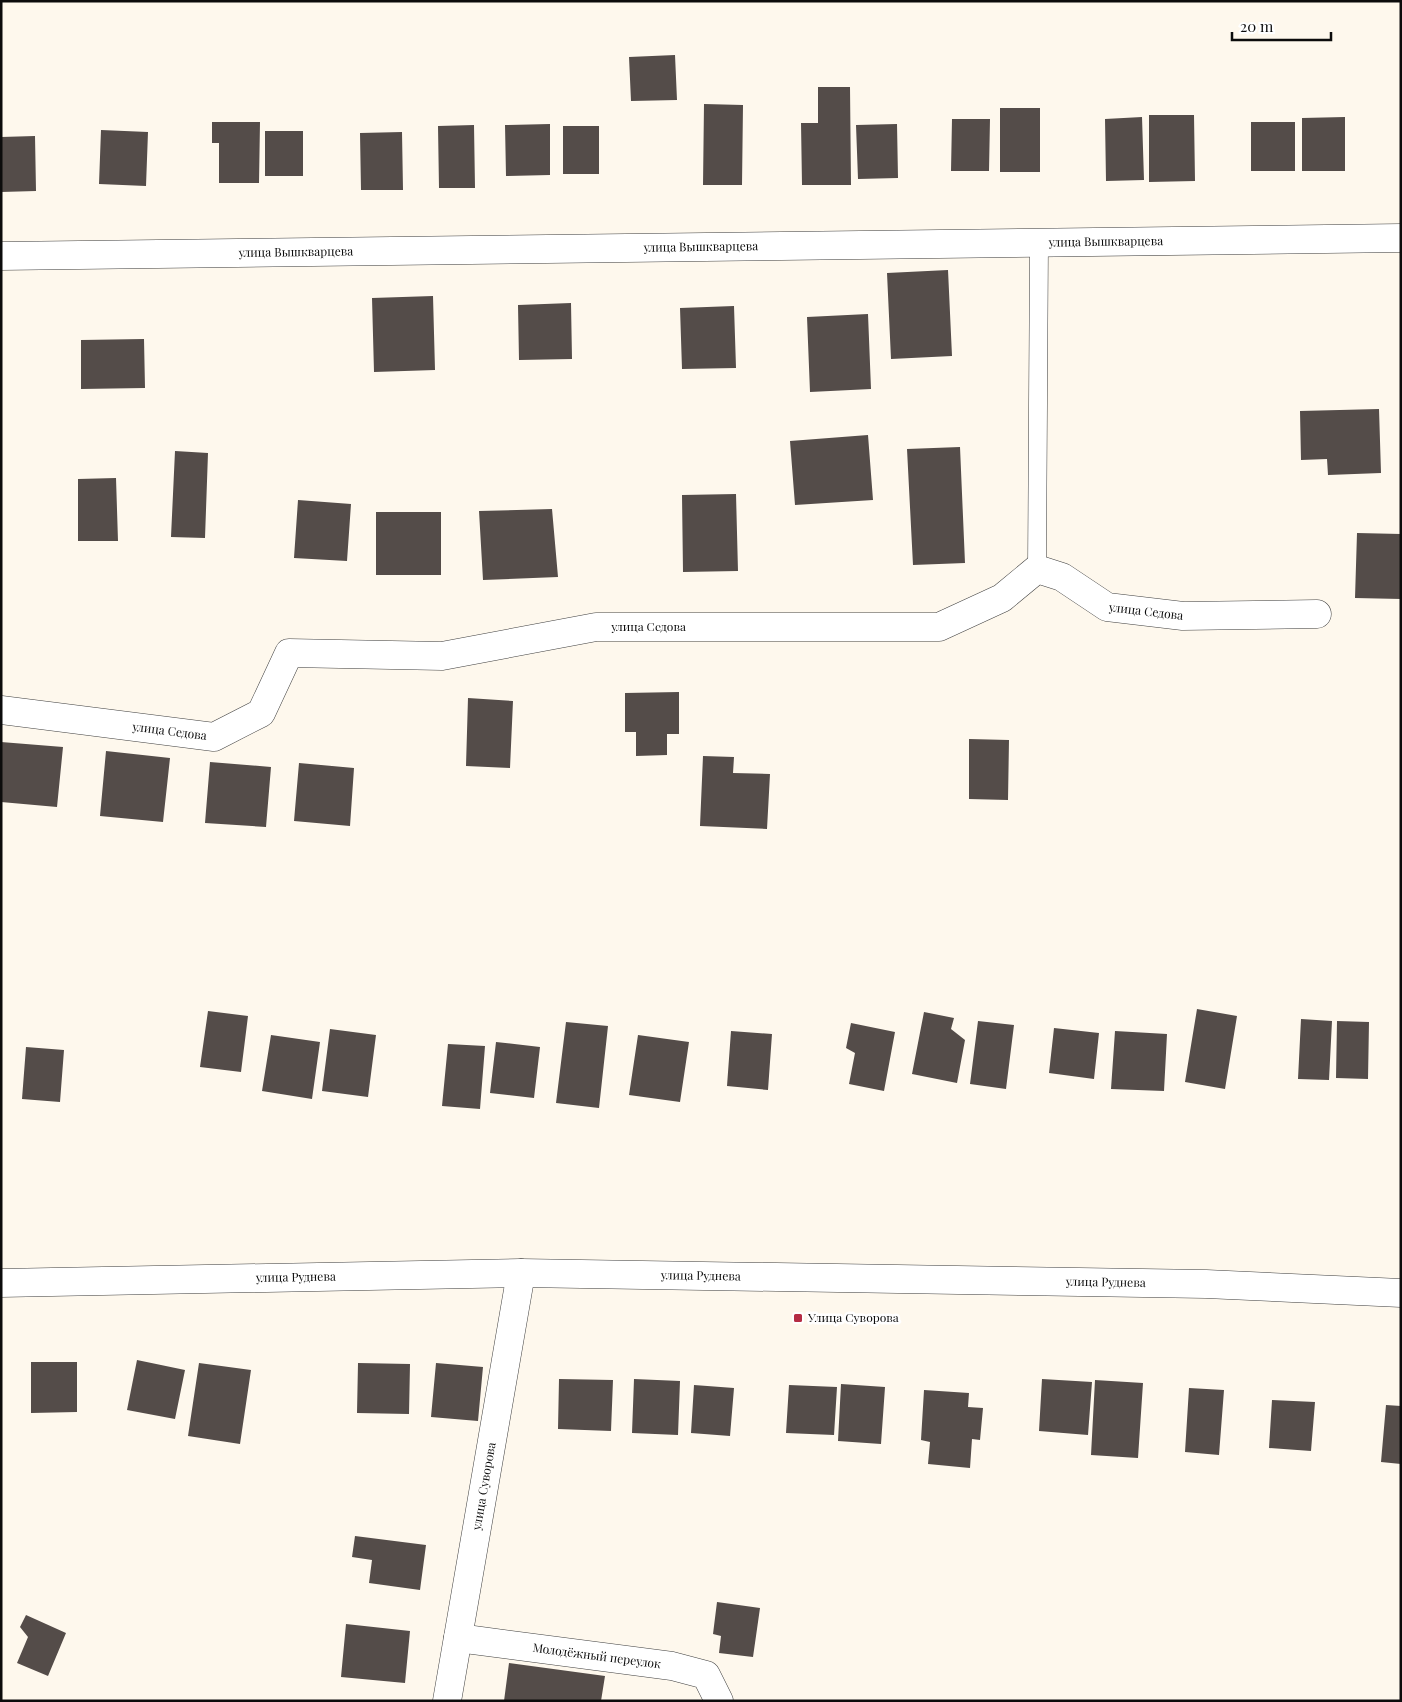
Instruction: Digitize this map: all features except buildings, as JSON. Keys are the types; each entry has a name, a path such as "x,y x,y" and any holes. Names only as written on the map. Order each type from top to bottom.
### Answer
{"street":[{"name":"улица Вышкварцева","path":"1,256 1401,238"},
{"name":"улица Седова","path":"1,710 214,737 260,713 289,653 442,656 596,627 939,627 1002,598 1037,569 1062,578 1107,607 1183,616 1317,614"},
{"name":"улица Руднева","path":"1,1283 520,1273 1206,1284 1401,1293"},
{"name":"улица Суворова","path":"447,1701 520,1273"},
{"name":"Молодёжный переулок","path":"458,1638 672,1666 706,1675 719,1701"}],"lane":[{"path":"1037,569 1039,242"}],"place":[{"name":"Улица Суворова","path":"798,1318"}]}
